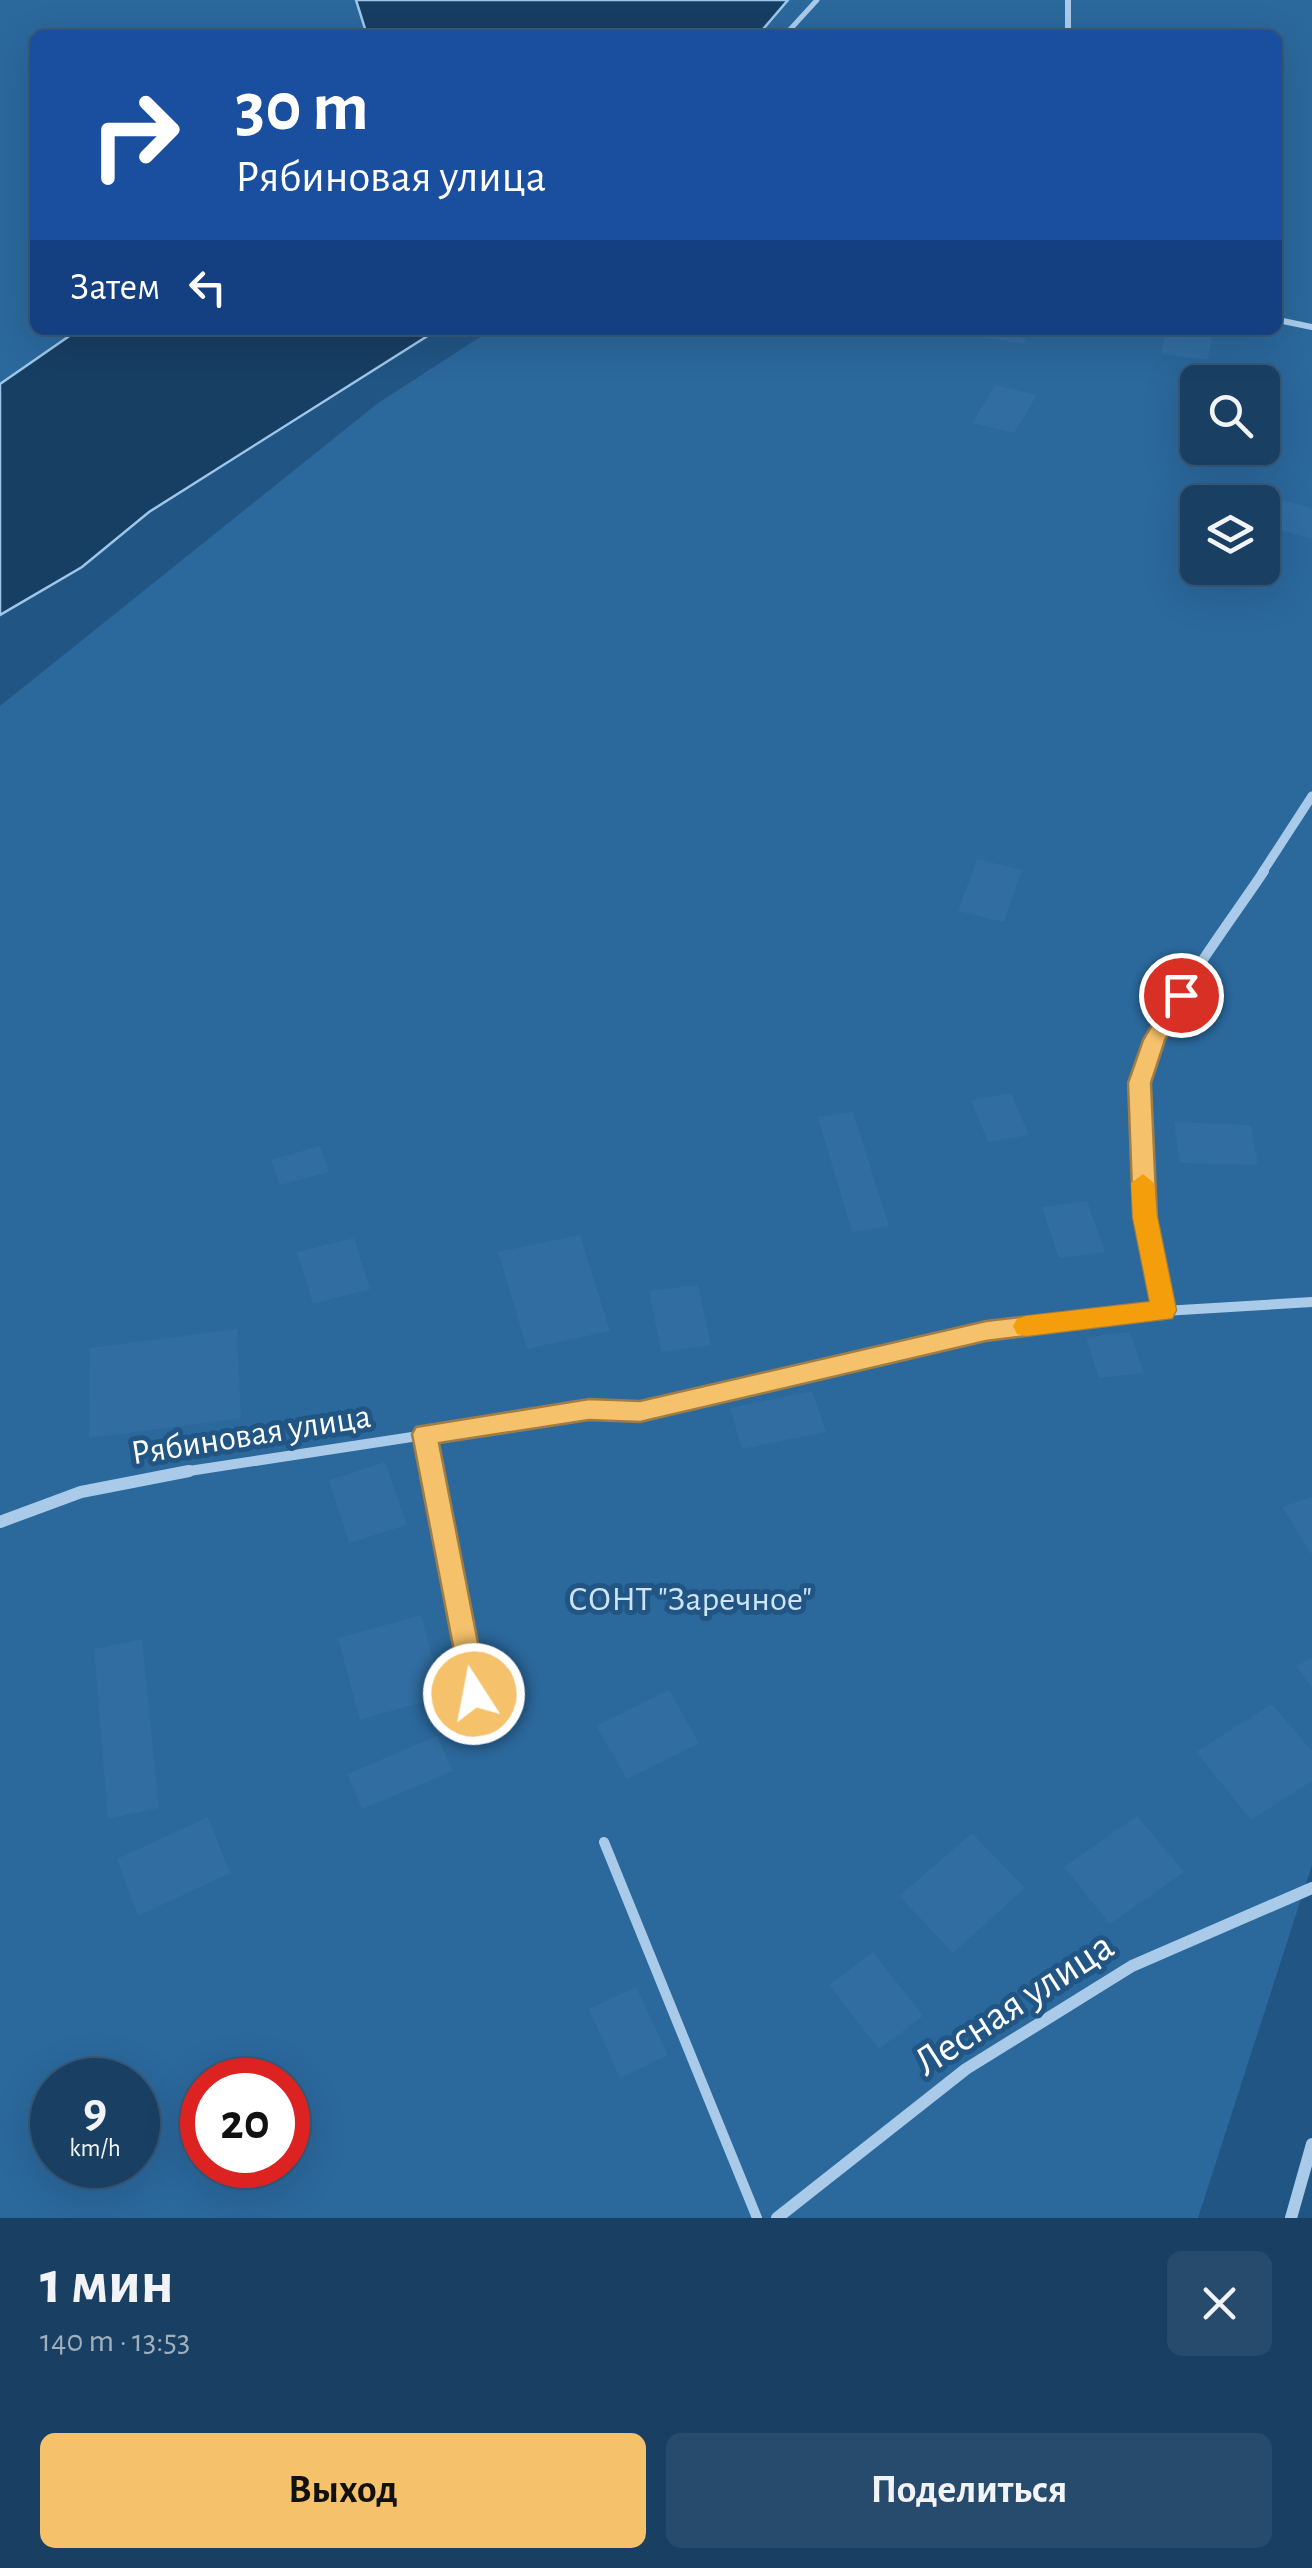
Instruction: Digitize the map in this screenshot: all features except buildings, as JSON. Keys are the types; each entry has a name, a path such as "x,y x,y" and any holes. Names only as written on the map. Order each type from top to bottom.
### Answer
{"street":[{"path":"1068,0 1068,30"},
{"path":"1282,321 1312,326"},
{"path":"1164,1310 1145,1217 1140,1083 1163,1025 1312,796"},
{"name":"Рябиновая улица","path":"0,1522 81,1492 220,1465 589,1410 640,1412 986,1331 1164,1310 1312,1302"},
{"name":"Лесная улица","path":"777,2218 966,2069 1099,1986 1132,1966 1312,1888"},
{"path":"1291,2218 1312,2144"}],"lane":[{"path":"790,30 818,0"},
{"path":"425,1434 474,1694"},
{"path":"604,1842 757,2218"}],"green space":[{"path":"0,0 356,0 365,30 30,30 30,335 71,335 0,384"},
{"name":"СОНТ \"Заречное\"","path":"788,0 1312,0 1312,1865 1198,2218 0,2218 0,706 378,403 483,335 1282,335 1282,30 762,30"}],"shaded area":[{"path":"356,0 788,0 762,30 365,30"},
{"path":"71,335 429,335 149,512 82,567 0,615 0,384"}],"slow traffic":[{"path":"1026,1326 1164,1310 1145,1217 1143,1183"}],"route":[{"path":"474,1694 425,1434 589,1410 640,1412 986,1331 1164,1310 1145,1217 1140,1083 1154,1040 1181,995"}]}
